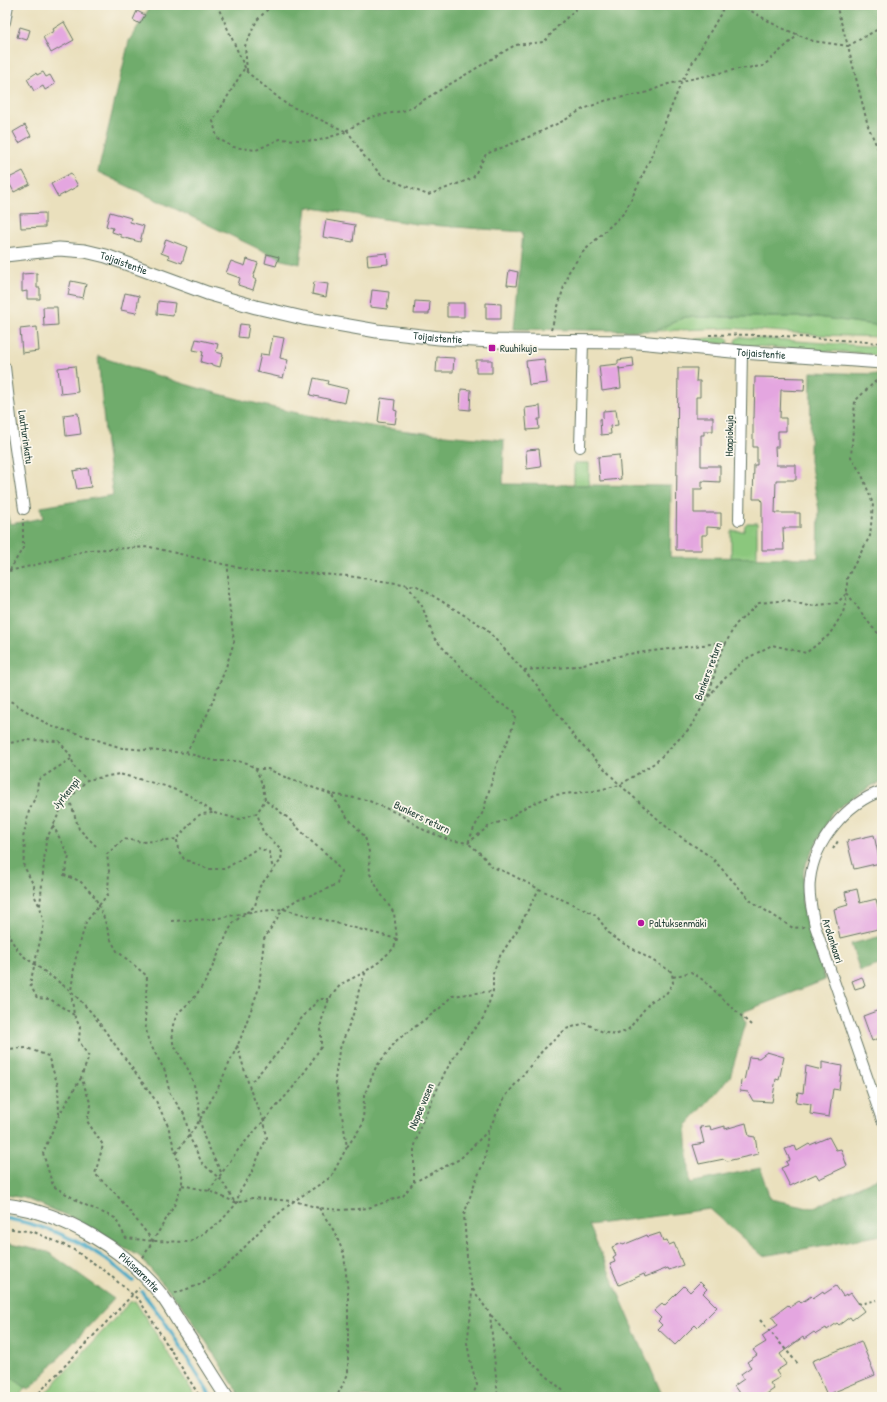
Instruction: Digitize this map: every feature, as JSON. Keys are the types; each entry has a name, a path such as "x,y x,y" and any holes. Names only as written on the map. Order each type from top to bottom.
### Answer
{"street":[{"path":"5,22 8,5"},
{"name":"Toijaistentie","path":"5,256 59,249 95,253 186,286 256,307 302,318 378,331 431,337 467,339 638,342 742,352 882,362"},
{"path":"580,447 583,342"},
{"name":"Haapiokuja","path":"739,520 742,352"},
{"name":"Lautturinkatu","path":"5,367 24,509"},
{"name":"Arolankaari","path":"882,791 864,799 839,820 818,852 812,866 809,894 815,926 882,1120"},
{"name":"Pikisaarentie","path":"5,1205 34,1212 82,1229 103,1242 137,1268 163,1297 227,1397"}],"path":[{"path":"217,5 247,72 286,104 347,131 364,156 383,177 428,195 472,178 486,154 536,134 565,120 581,110 607,100 645,93 668,84 738,69 763,66 798,35"},
{"path":"247,72 245,46 257,20 272,5"},
{"path":"244,68 213,121 217,138 233,147 256,150 280,139 317,141 347,131 371,116 407,110 515,45 544,42 580,5"},
{"path":"550,333 568,273 582,253 625,212 648,164 682,81 721,13 724,5"},
{"path":"742,5 777,26 813,41 848,46 882,27"},
{"path":"836,5 868,126 882,158"},
{"path":"703,336 738,334 882,344"},
{"path":"708,698 716,687 744,660 772,645 806,653 829,635 843,613 848,578 870,536 874,504 862,474 851,456 855,401 882,374"},
{"path":"5,574 9,571 23,548 24,509"},
{"path":"9,571 88,550 150,547 257,572 291,572 348,576 417,586 485,628 536,684 576,739 620,784 670,829 711,858 752,902 793,928 815,926"},
{"path":"186,753 208,713 234,642 228,594 228,564"},
{"path":"182,1185 209,1191 235,1202 252,1198 294,1201 319,1208 343,1210 368,1208 403,1196 414,1182 460,1159 488,1130 505,1097 543,1050 566,1029 585,1023 603,1032 615,1035 628,1030 650,1002 666,994 673,983 672,972 611,936 596,915 506,872 492,867 481,854 468,843 483,812 497,764 509,738 515,719 513,710 497,702 464,671 434,638 422,606 406,584"},
{"path":"847,593 872,627 882,637"},
{"name":"Bunkers return","path":"5,699 50,726 122,748 186,753 216,761 236,761 247,763 256,769 268,769 289,779 331,794 367,800 399,814 424,830 449,840 468,843 489,826 508,819 527,806 554,795 594,792 620,784 656,762 689,729 708,698 719,656 735,625 760,603 787,600 808,606 837,602 847,593"},
{"path":"524,670 570,666 628,654 726,642"},
{"path":"5,744 25,740 59,741 70,755 75,768 87,780"},
{"path":"40,906 34,895 34,886 23,864 25,850 24,838 29,811 37,793 38,780 71,759"},
{"path":"221,1172 204,1137 194,1085 189,1071 173,1043 172,1028 177,1014 194,998 207,979 234,922 255,906 260,886 281,860 282,852 280,848 263,832 257,813 265,800 263,786 256,769"},
{"name":"Jyrkempi","path":"74,1015 50,999 37,998 30,984 44,924 40,906 46,840 62,807 69,798 87,780 119,774 166,786 189,795 214,813 239,819 257,813"},
{"path":"209,1191 238,1150 291,1090 321,1047 321,1022 329,999 341,984 366,971 379,962 394,948 397,939 394,913 379,891 370,874 369,852 364,837 347,817 331,794"},
{"path":"69,798 79,829 96,846"},
{"path":"176,1153 200,1120 217,1090 237,1045 259,988 264,939 283,910 298,899 318,893 337,884 341,871 329,856 313,843 288,818 265,800"},
{"path":"214,813 201,814 195,818 176,839 142,842 124,839 107,854 109,871 108,894 86,922 75,961 71,991 74,1015 80,1027 79,1041 89,1057 81,1077 59,1115 43,1154 53,1186 83,1204 115,1218 126,1238 153,1241 190,1242 220,1222 235,1202 251,1174 267,1138 264,1120 251,1092 237,1045"},
{"path":"53,825 69,856 64,875 80,881 95,897 117,952 147,976 145,1022 148,1040 165,1071 170,1094 184,1114 189,1134 202,1163 222,1181 235,1202"},
{"path":"176,839 178,850 184,860 208,869 225,869 258,848 269,852 273,869"},
{"path":"831,852 839,839"},
{"name":"Nopee vasen","path":"414,1182 414,1149 420,1127 445,1072 462,1044 484,1017 493,991 493,973 500,956 518,929 539,889"},
{"path":"171,921 213,919 246,913 283,910 397,939"},
{"path":"5,926 9,937 22,955 71,991 92,1013 156,1101 168,1126 182,1175 182,1185 174,1206 137,1268"},
{"path":"346,1147 335,1079 339,1051 355,1010 366,971"},
{"path":"673,977 691,972 703,980 751,1025"},
{"path":"163,1297 199,1285 228,1266 265,1225 294,1201 331,1177 346,1147 363,1124 364,1096 376,1067 397,1040 439,1009 452,996 493,991"},
{"path":"252,1081 282,1048 300,1020 319,999 329,999"},
{"path":"5,1050 27,1048 48,1056 58,1085 59,1115"},
{"path":"81,1077 91,1105 87,1121 103,1145 95,1174 116,1194 153,1241"},
{"path":"472,1397 477,1385 467,1343 471,1314 472,1288 468,1272 464,1215 485,1159 488,1130"},
{"path":"319,1208 334,1231 344,1254 348,1293 348,1374 338,1397"},
{"path":"5,1228 34,1232 71,1248 104,1270 132,1294 140,1301 200,1397"},
{"path":"35,1397 132,1294 148,1280"},
{"path":"472,1288 490,1314 522,1354 570,1397"},
{"path":"856,1300 861,1304 878,1300"},
{"path":"490,1314 498,1397"},
{"path":"760,1320 799,1364"}],"green space":[{"path":"151,5 882,5 882,326 817,317 685,317 655,331 514,329 523,232 416,224 307,207 300,264 282,260 98,172 129,41"},
{"path":"685,317 817,317 882,326 882,337 823,335 731,328 655,331"},
{"path":"726,337 729,340 728,344 693,341 696,339"},
{"path":"740,337 881,347 882,354 881,356 859,353 736,345 736,339"},
{"path":"98,356 195,387 293,412 398,430 504,440 503,484 671,486 670,557 818,558 819,510 810,461 811,372 873,374 882,376 882,783 873,785 832,812 804,868 802,903 825,980 743,1012 746,1023 730,1077 686,1126 690,1183 760,1168 770,1199 813,1208 882,1176 882,1235 763,1256 710,1209 589,1225 663,1397 241,1397 188,1313 139,1256 75,1219 25,1198 5,1195 5,514 7,514 10,524 43,518 41,507 113,495 106,444"},
{"path":"574,463 589,463 589,485 574,485"},
{"path":"747,523 757,523 757,558 731,558 731,531 744,531"},
{"path":"882,936 882,964 860,971 851,944"},
{"path":"5,1243 48,1252 114,1299 29,1390 5,1373"},
{"path":"135,1301 196,1397 42,1397 130,1302"},
{"path":"5,1373 27,1388 18,1397 5,1397"}],"building":[{"path":"137,11 145,15 140,24 133,20"},
{"path":"64,22 74,40 51,53 43,37 54,31 53,29"},
{"path":"20,27 30,30 27,40 17,37"},
{"path":"43,72 46,77 50,75 55,84 45,90 43,86 34,91 27,79 36,73 37,75"},
{"path":"25,125 31,136 19,143 13,132"},
{"path":"23,171 30,184 14,192 7,179"},
{"path":"71,173 78,186 58,197 51,184"},
{"path":"110,212 131,218 130,222 144,226 140,242 121,237 121,235 112,232 113,228 106,226"},
{"path":"45,213 45,227 21,228 20,214"},
{"path":"326,220 355,225 353,242 323,237"},
{"path":"166,239 187,247 182,263 168,258 169,256 161,253"},
{"path":"387,253 388,264 368,266 367,255"},
{"path":"267,254 279,257 276,266 265,263"},
{"path":"247,259 258,263 253,278 256,280 253,290 238,285 240,278 226,273 231,261 245,266"},
{"path":"509,270 518,272 516,286 507,285"},
{"path":"37,273 37,288 40,288 40,299 27,299 27,291 22,292 22,274"},
{"path":"71,281 86,284 83,298 68,295"},
{"path":"314,282 328,284 326,297 312,294"},
{"path":"372,290 389,292 387,309 370,307"},
{"path":"125,293 139,296 136,313 121,310"},
{"path":"158,301 175,303 173,316 157,314"},
{"path":"415,301 430,302 429,314 414,314"},
{"path":"447,303 464,303 464,317 447,317"},
{"path":"486,303 501,304 501,319 486,319"},
{"path":"43,307 57,307 58,325 44,326"},
{"path":"240,324 249,325 247,338 238,337"},
{"path":"37,327 39,351 22,353 20,329"},
{"path":"273,336 284,338 280,358 288,360 283,378 257,372 261,354 269,355"},
{"path":"196,339 218,344 216,352 223,354 220,367 201,362 203,352 193,350"},
{"path":"437,357 454,358 453,372 436,372"},
{"path":"633,358 634,367 619,369 621,388 602,391 599,366 618,364 618,360"},
{"path":"544,359 547,383 529,385 526,361"},
{"path":"476,360 492,360 492,373 476,373"},
{"path":"75,366 78,392 61,394 58,368"},
{"path":"678,368 697,368 696,381 700,381 700,397 696,397 696,417 713,417 713,431 704,431 704,435 701,435 701,466 720,466 720,482 702,481 702,489 694,489 694,513 721,513 721,528 707,527 707,535 702,535 702,550 676,550"},
{"path":"755,377 805,378 804,391 781,390 780,418 786,418 786,431 778,431 778,447 775,447 776,465 796,465 796,480 776,480 775,513 800,513 800,528 783,528 784,550 762,550 762,502 761,499 753,499 754,465 757,465 757,447 753,447"},
{"path":"314,378 328,381 327,384 348,389 345,403 310,395"},
{"path":"461,389 471,390 470,410 460,409"},
{"path":"381,398 395,400 394,410 397,411 395,424 378,422"},
{"path":"540,406 541,419 538,419 539,429 527,430 525,408"},
{"path":"616,410 618,425 610,426 611,434 601,435 600,419 603,418 603,411"},
{"path":"78,413 81,434 66,436 64,415"},
{"path":"539,449 541,467 527,469 526,450"},
{"path":"619,455 621,479 600,481 598,457"},
{"path":"88,468 91,487 77,489 73,471"},
{"path":"874,835 880,863 854,869 847,841"},
{"path":"857,889 860,903 876,899 882,922 882,928 840,938 834,909 848,905 845,892"},
{"path":"862,977 865,986 855,989 852,981"},
{"path":"882,1009 882,1037 872,1041 863,1016"},
{"path":"767,1052 784,1057 779,1080 776,1079 772,1102 753,1101 748,1092 740,1091 741,1080 744,1081 749,1057 759,1058"},
{"path":"822,1062 842,1066 839,1090 833,1089 829,1117 810,1114 811,1104 796,1102 798,1092 803,1093 806,1066 822,1070"},
{"path":"746,1123 749,1136 755,1137 758,1154 727,1161 724,1159 699,1164 693,1145 704,1143 700,1127 710,1126 711,1130 725,1126 725,1129"},
{"path":"829,1137 836,1150 841,1149 847,1166 819,1179 816,1174 790,1186 781,1168 788,1165 786,1162 790,1160 785,1149 795,1146 797,1151 809,1144 810,1145"},
{"path":"660,1233 663,1241 667,1240 669,1245 674,1243 683,1265 669,1270 668,1268 645,1277 644,1274 619,1285 610,1264 615,1262 613,1257 616,1255 612,1247 622,1243 623,1245 647,1235 648,1237"},
{"path":"700,1282 707,1289 703,1293 717,1307 697,1327 695,1325 675,1345 658,1329 662,1325 658,1321 661,1318 654,1311 662,1304 664,1306 684,1286 690,1292"},
{"path":"836,1286 843,1296 846,1294 847,1296 851,1293 864,1311 852,1320 850,1317 839,1325 837,1323 827,1330 826,1328 816,1334 814,1332 804,1339 803,1337 780,1354 787,1364 776,1371 780,1377 770,1383 774,1389 762,1397 742,1397 734,1386 744,1379 741,1374 751,1367 747,1362 757,1355 753,1350 766,1342 762,1336 778,1325 772,1317 788,1305 790,1307 799,1301 801,1303 811,1296 813,1298 823,1291 824,1294"},
{"path":"861,1341 875,1375 827,1395 812,1361"}],"waterway":[{"path":"5,1218 41,1227 74,1240 104,1258 133,1281"},
{"path":"142,1292 165,1322 211,1397"}],"place":[{"name":"Ruuhikuja","path":"492,348"},
{"name":"Paltuksenmäki","path":"641,923"}]}
